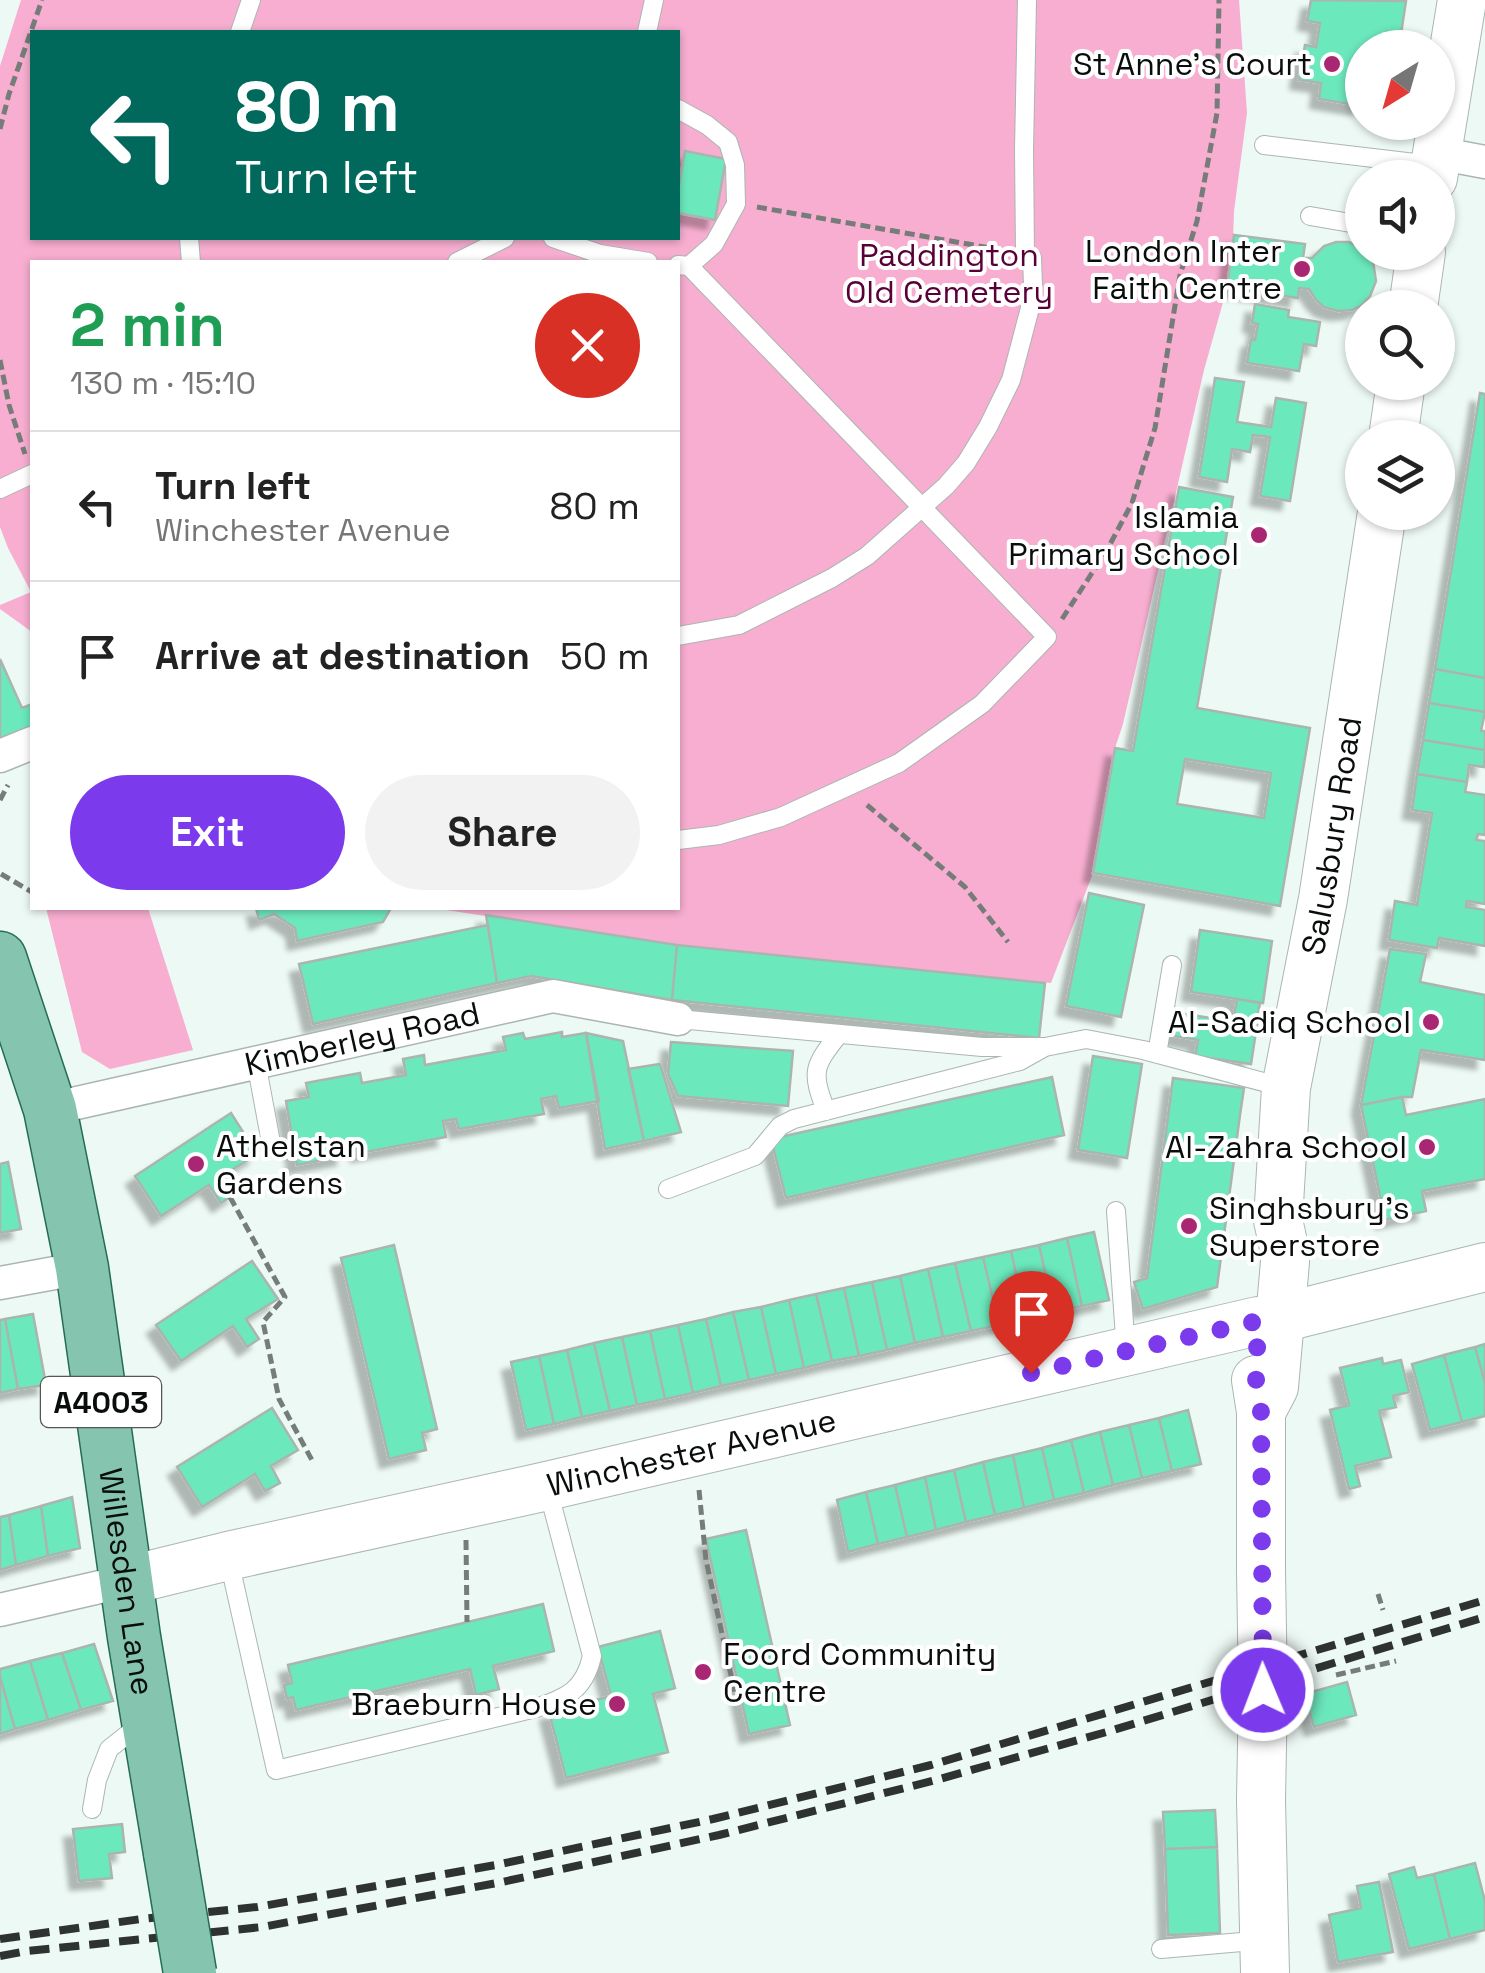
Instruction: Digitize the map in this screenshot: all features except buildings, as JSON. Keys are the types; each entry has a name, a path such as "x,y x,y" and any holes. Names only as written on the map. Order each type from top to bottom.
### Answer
{"main road":[{"name":"Willesden Lane","path":"0,958 50,1110 82,1268 126,1582 190,1973"}],"street":[{"path":"1436,160 1462,0"},
{"path":"1455,164 1485,162"},
{"name":"Salusbury Road","path":"1265,1956 1261,1412 1274,1387 1269,1320 1286,1252 1278,1220 1286,1088 1322,899 1379,530"},
{"path":"0,756 30,744"},
{"name":"Kimberley Road","path":"50,1110 554,996 678,1019"},
{"name":"Winchester Avenue","path":"126,1582 1269,1320 1485,1266"},
{"path":"0,1283 82,1268"},
{"path":"0,1610 126,1582"}],"lane":[{"path":"241,30 251,0"},
{"path":"647,30 654,0"},
{"path":"680,636 739,624 790,601 867,556 946,486 988,427 1010,380 1034,285 1032,258 1025,254 1028,0"},
{"path":"680,110 728,142 735,165 736,204 714,244 683,266 1047,637 982,704 899,763 782,817 719,835 680,840"},
{"path":"1264,145 1392,160"},
{"path":"1310,216 1345,222"},
{"path":"461,260 501,240"},
{"path":"558,240 599,258"},
{"path":"0,489 30,466"},
{"path":"1157,1054 1172,964"},
{"path":"678,1019 982,1047 1045,1047 1086,1039 1286,1088"},
{"path":"826,1111 814,1082 819,1060 839,1034"},
{"path":"668,1190 755,1156 780,1126 794,1119 1020,1062 1045,1047"},
{"path":"256,1062 272,1148"},
{"path":"1116,1211 1126,1351"},
{"path":"228,1556 276,1770 536,1708 575,1690 588,1672 592,1656 548,1486"},
{"path":"92,1809 97,1780 109,1749 147,1718"},
{"path":"1160,1950 1265,1956"}],"path":[{"path":"31,30 42,0"},
{"path":"1047,637 1107,550 1132,503 1155,428 1176,293 1197,221 1216,113 1219,0"},
{"path":"0,128 30,34"},
{"path":"736,204 1025,254"},
{"path":"0,360 9,405 30,466"},
{"path":"844,790 864,802 966,887 1008,942"},
{"path":"1,874 30,891"},
{"path":"230,1197 285,1297 263,1322 279,1398 314,1464"},
{"path":"692,1452 706,1560 737,1704"},
{"path":"466,1504 467,1622"},
{"path":"1378,1594 1383,1610"},
{"path":"1336,1675 1396,1660 1390,1655"}],"green space":[{"name":"Paddington Old Cemetery","path":"21,0 1239,0 1247,113 1227,288 1115,748 1093,873 1051,983 677,945 446,910 680,910 680,260 30,260 30,590 0,527 0,66"},
{"name":"Paddington Old Cemetery","path":"30,592 30,631 0,609 0,605"},
{"path":"46,910 149,910 193,1050 110,1069 82,1052"}],"railway":[{"path":"0,1939 257,1907 496,1865 713,1819 931,1765 1485,1600"},
{"path":"0,1956 262,1927 502,1882 719,1835 1110,1731 1485,1617"}],"place":[{"name":"St Anne's Court","path":"1332,64"},
{"name":"London Inter Faith Centre","path":"1302,269"},
{"name":"Islamia Primary School","path":"1259,535"},
{"name":"Al-Sadiq School","path":"1431,1022"},
{"name":"Al-Zahra School","path":"1427,1147"},
{"name":"Athelstan Gardens","path":"196,1164"},
{"name":"Singhsbury's Superstore","path":"1189,1226"},
{"name":"Foord Community Centre","path":"703,1672"},
{"name":"Braeburn House","path":"617,1704"}],"route":[{"path":"1031,1373 1258,1321 1263,1690"}]}
